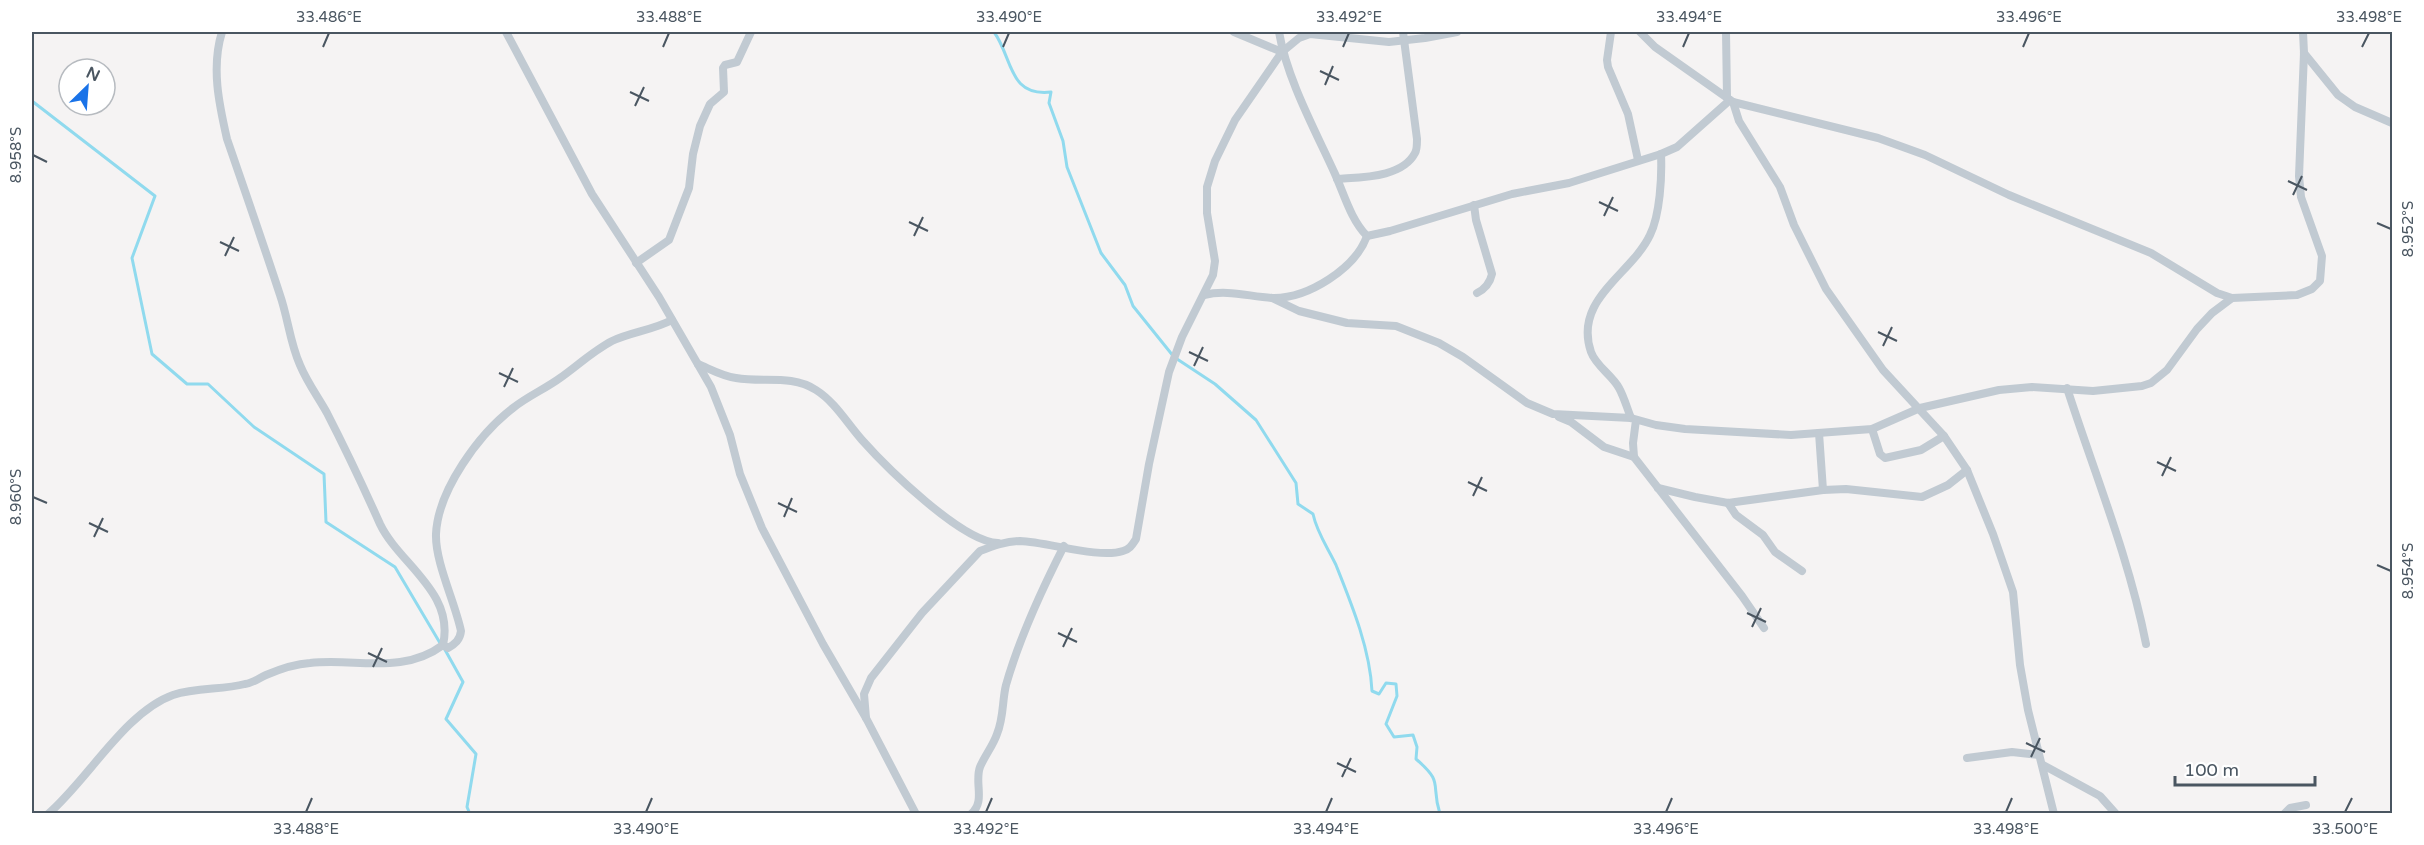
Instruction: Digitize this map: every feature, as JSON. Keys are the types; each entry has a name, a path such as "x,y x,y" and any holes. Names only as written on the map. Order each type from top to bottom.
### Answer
{"street":[{"path":"48,813 66,798 105,751 144,712 172,695 249,684 278,671 311,662 367,664 417,660 443,645 445,626 432,593 421,575 381,525 365,486 296,355 281,298 225,131 217,87 218,53 222,32"},
{"path":"506,32 592,194 698,364 721,410 737,464 762,528 916,813"},
{"path":"636,262 669,240 689,188 693,154 700,126 710,104 724,92 723,68 740,58 751,32"},
{"path":"1234,32 1282,52"},
{"path":"1279,32 1282,52 1355,220 1366,236"},
{"path":"698,364 738,379 794,381 818,391 828,399 874,453 928,503 986,542 1040,542 1103,553 1121,552 1131,547 1136,539 1169,372 1182,338 1214,275 1215,261 1207,213 1207,187 1215,161 1235,120 1282,52 1299,38 1311,33 1389,42 1404,35 1425,38 1456,32"},
{"path":"1611,32 1606,60 1624,101 1638,160"},
{"path":"1640,32 1655,47 1730,100 1878,138 1925,155 2008,195 2151,253 2217,292 2232,298 2297,295 2312,289 2320,281 2322,256 2301,197 2299,176 2303,32"},
{"path":"1726,32 1730,100 1739,121 1780,187 1794,225 1826,289 1883,370 1944,436 1967,470 2013,592 2020,665 2054,813"},
{"path":"1337,179 1372,176 1400,169 1416,153 1417,139 1404,35"},
{"path":"2304,53 2338,95 2355,107 2392,123"},
{"path":"1366,236 1531,189 1569,183 1660,154 1677,147 1730,100"},
{"path":"1634,457 1634,419 1619,387 1592,353 1588,324 1591,310 1599,298 1642,250 1652,233 1660,185 1660,154"},
{"path":"1474,205 1476,220 1492,274 1483,290 1477,293"},
{"path":"1204,295 1239,293 1272,298 1305,290 1335,275 1355,259 1366,236"},
{"path":"1272,298 1299,311 1347,323 1396,326 1439,343 1463,357 1527,403 1571,422 1604,447 1634,457 1764,628"},
{"path":"1553,414 1634,419 1685,429 1791,435 1872,429 1920,408 1999,390 2032,387 2093,391 2119,390 2151,383 2179,356 2197,329 2212,313 2232,298"},
{"path":"443,645 448,648 453,645 459,639 461,631 438,549 437,523 450,487 473,449 515,406 551,384 605,345 672,320"},
{"path":"2067,388 2116,536 2140,618 2145,644"},
{"path":"1872,429 1880,453 1885,458 1894,458 1921,450 1944,436"},
{"path":"1819,433 1823,490"},
{"path":"1658,488 1695,498 1728,502 1846,489 1922,497 1948,485 1967,470"},
{"path":"1728,502 1736,515 1763,535 1774,552 1802,571"},
{"path":"866,718 864,694 867,685 922,613 980,552 1005,543"},
{"path":"972,813 979,804 979,772 1002,720 1006,686 1020,644 1036,602 1064,546"},
{"path":"1966,758 2005,752 2039,755"},
{"path":"2043,765 2100,796 2116,813"},
{"path":"2284,813 2290,808 2306,805"}],"waterway":[{"path":"994,32 1019,82 1037,92 1051,92 1049,103 1063,141 1067,167 1101,253 1125,285 1133,306 1174,357 1215,384 1256,420 1296,483 1298,504 1313,514 1354,611 1368,659 1372,691 1379,694 1386,683 1396,684 1397,696 1386,724 1394,737 1413,735 1417,747 1416,759 1434,779 1440,814"},
{"path":"32,101 155,196 132,258 152,354 187,384 208,384 254,427 324,474 326,522 395,567 440,643"},
{"path":"444,648 463,682 446,719 476,754 467,807 470,814"}]}
